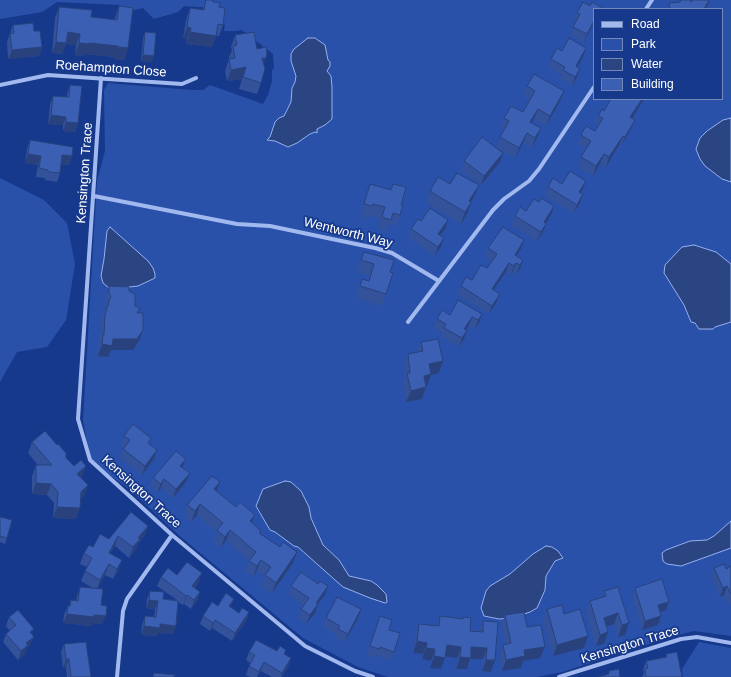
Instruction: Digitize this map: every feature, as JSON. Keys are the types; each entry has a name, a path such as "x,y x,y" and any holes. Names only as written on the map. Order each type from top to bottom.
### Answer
{"street":[{"name":"Roehampton Close","path":"0,85 48,75 182,84 196,78"},
{"name":"Kensington Trace","path":"100,78 94,196 78,419 90,460 172,535 305,646 355,671 372,677"},
{"path":"408,322 493,210 504,199 529,181 539,169 593,88"},
{"name":"Wentworth Way","path":"94,196 237,224 270,226 375,248 392,253 439,281"},
{"path":"117,677 123,611 127,599 172,535"},
{"name":"Kensington Trace","path":"559,677 681,639 697,637 731,643"}],"green space":[{"path":"0,0 731,0 731,636 694,631 562,672 537,677 388,677 358,667 303,638 181,537 130,490 90,460 83,420 97,181 105,151 104,90 108,83 191,90 203,90 210,85 263,104 268,95 272,81 272,71 274,67 273,54 242,30 224,31 225,25 221,22 214,8 184,6 178,12 154,19 143,8 130,11 119,5 57,2 42,12 0,19"},
{"path":"0,178 44,200 67,223 75,264 66,320 47,347 17,352 0,382"},
{"path":"699,642 731,648 731,677 683,677 682,669"}],"water":[{"path":"308,38 315,38 325,45 328,60 330,62 330,66 327,71 331,76 332,119 317,129 317,133 315,132 310,134 288,147 275,141 267,140 270,137 275,122 284,116 291,102 292,88 296,76 291,61 291,54 294,49"},
{"path":"731,118 731,182 722,179 705,166 696,149 700,138 707,131 723,120"},
{"path":"110,227 148,261 153,268 155,278 138,286 121,288 109,288 103,283 101,276 107,231"},
{"path":"694,245 716,252 731,264 731,322 713,329 699,329 695,323 691,322 684,305 664,273 665,265 682,247"},
{"path":"285,481 291,482 301,491 309,507 311,518 323,545 339,560 349,576 371,581 377,585 386,594 387,602 385,603 370,598 343,587 298,547 294,546 270,530 256,506 263,489"},
{"path":"731,521 731,548 681,566 667,564 663,561 662,553 666,550 690,541 707,540 714,536"},
{"path":"546,546 552,547 558,551 563,558 555,561 546,576 545,590 537,608 512,618 499,619 484,616 481,608 486,591 490,586 510,574 533,554"}],"building":[{"path":"206,0 213,0 213,2 220,3 219,7 225,8 223,25 218,24 216,36 190,32 191,28 187,27 190,8 204,10"},
{"path":"681,0 689,0 692,2 692,0 709,0 705,8 670,8 669,3 680,2"},
{"path":"583,2 590,6 592,2 602,8 593,8 593,23 587,34 573,27 580,14 577,13"},
{"path":"119,6 133,8 128,48 79,43 80,34 68,32 66,43 56,42 59,7 92,10 91,17 117,20"},
{"path":"33,23 34,31 40,31 42,47 12,50 10,34 14,33 13,25"},
{"path":"145,32 156,33 154,56 143,55"},
{"path":"254,32 257,49 266,47 267,53 266,58 262,58 265,69 261,83 243,77 246,67 231,70 229,59 235,58 233,46 237,45 235,35"},
{"path":"569,38 586,48 576,66 580,69 575,77 563,70 565,67 551,59 557,48 562,51"},
{"path":"534,74 564,91 550,116 538,109 530,122 541,128 535,138 527,133 519,148 500,137 509,121 504,118 511,106 523,112 535,91 527,86"},
{"path":"70,85 82,86 78,123 66,122 66,117 51,115 53,96 69,97"},
{"path":"610,100 641,100 630,117 635,120 625,137 623,136 609,157 604,154 596,166 581,157 591,141 581,135 586,126 595,131 603,118 598,116 602,109 604,111"},
{"path":"482,137 503,153 484,176 464,161"},
{"path":"30,140 73,147 72,156 62,155 60,173 48,172 48,170 39,168 41,156 28,154"},
{"path":"570,171 586,181 579,192 583,194 577,205 548,187 553,178 562,184"},
{"path":"457,173 479,185 469,201 471,203 465,212 431,192 431,189 438,177 450,184"},
{"path":"370,184 391,190 393,184 406,187 400,215 393,213 391,220 382,217 385,207 373,204 372,206 364,204"},
{"path":"541,198 554,206 544,222 546,224 541,232 515,216 520,207 526,211 534,199 539,202"},
{"path":"430,208 448,220 438,234 444,238 438,247 411,229 418,219 421,221"},
{"path":"503,227 524,240 515,255 523,260 520,265 516,263 514,266 509,263 492,289 500,294 492,306 461,286 466,277 472,280 481,265 487,268 497,254 488,248"},
{"path":"364,252 394,260 390,272 393,273 386,294 360,286 362,279 369,281 374,264 361,260"},
{"path":"109,286 129,287 129,291 135,294 135,306 140,308 137,313 143,313 143,330 137,339 113,339 112,346 102,344 105,314 111,296 109,294"},
{"path":"458,300 482,314 478,320 472,317 464,329 467,330 462,338 444,328 446,324 437,319 442,310 450,315"},
{"path":"438,339 443,361 429,364 431,374 424,376 426,387 411,391 407,373 410,373 408,354 423,351 421,342"},
{"path":"133,424 151,438 148,443 157,450 145,466 123,449 130,440 124,436"},
{"path":"45,431 66,453 66,458 74,466 81,460 86,466 77,474 88,485 81,492 80,508 57,507 58,492 51,484 36,483 36,465 52,465 32,442"},
{"path":"176,451 186,459 180,466 190,473 176,489 164,479 161,484 153,478"},
{"path":"212,476 220,482 214,489 236,507 240,502 255,515 250,521 261,531 259,533 280,547 283,542 297,552 276,583 265,575 271,567 261,560 257,566 249,561 256,552 230,530 225,537 217,530 223,523 200,504 195,511 187,505"},
{"path":"131,512 148,526 133,547 118,536 109,553 122,560 117,569 109,564 100,580 85,571 92,558 84,553 89,545 93,547 100,534 109,539"},
{"path":"0,517 12,520 7,538 0,536"},
{"path":"187,562 202,573 192,586 200,592 194,600 187,595 186,596 161,577 168,568 177,575"},
{"path":"724,564 726,569 731,566 731,594 727,586 723,588 714,568"},
{"path":"301,572 318,584 320,581 328,586 316,603 318,604 310,615 301,609 309,598 291,586"},
{"path":"662,579 669,602 658,605 661,616 645,621 635,588"},
{"path":"80,587 103,589 101,605 107,606 106,616 94,615 94,617 67,614 68,606 70,606 71,600 78,601"},
{"path":"618,587 629,623 622,625 618,613 604,618 608,632 600,635 590,601 606,596 604,591"},
{"path":"150,591 164,592 163,599 178,601 176,626 160,624 160,628 144,626 145,616 156,617 158,601 149,600"},
{"path":"226,593 234,599 229,606 239,613 242,608 249,612 235,633 215,620 213,623 203,616 212,602 218,606"},
{"path":"337,597 361,609 348,634 338,629 340,626 326,618"},
{"path":"562,605 564,614 580,609 588,636 557,645 547,609"},
{"path":"18,610 34,629 30,632 34,637 26,643 28,645 21,651 6,634 16,625 9,617"},
{"path":"524,612 527,627 541,625 545,647 524,650 525,656 506,660 503,645 511,643 505,615"},
{"path":"380,616 392,620 389,630 400,633 394,652 380,647 379,649 370,646"},
{"path":"440,616 463,619 463,617 471,618 470,631 483,632 483,621 498,622 495,660 486,660 487,648 471,647 471,658 460,657 461,647 447,645 445,658 434,656 435,649 426,648 427,643 417,641 419,624 439,626"},
{"path":"256,640 277,651 280,646 286,650 284,654 291,658 282,673 264,662 259,672 249,666 255,655 249,652"},
{"path":"86,642 91,677 71,677 69,659 66,659 64,644"},
{"path":"677,652 682,677 646,677 645,669 648,668 646,661 667,657 666,654"},
{"path":"619,669 620,677 598,677 609,674 609,671"},
{"path":"154,673 175,675 174,677 153,677"}]}
